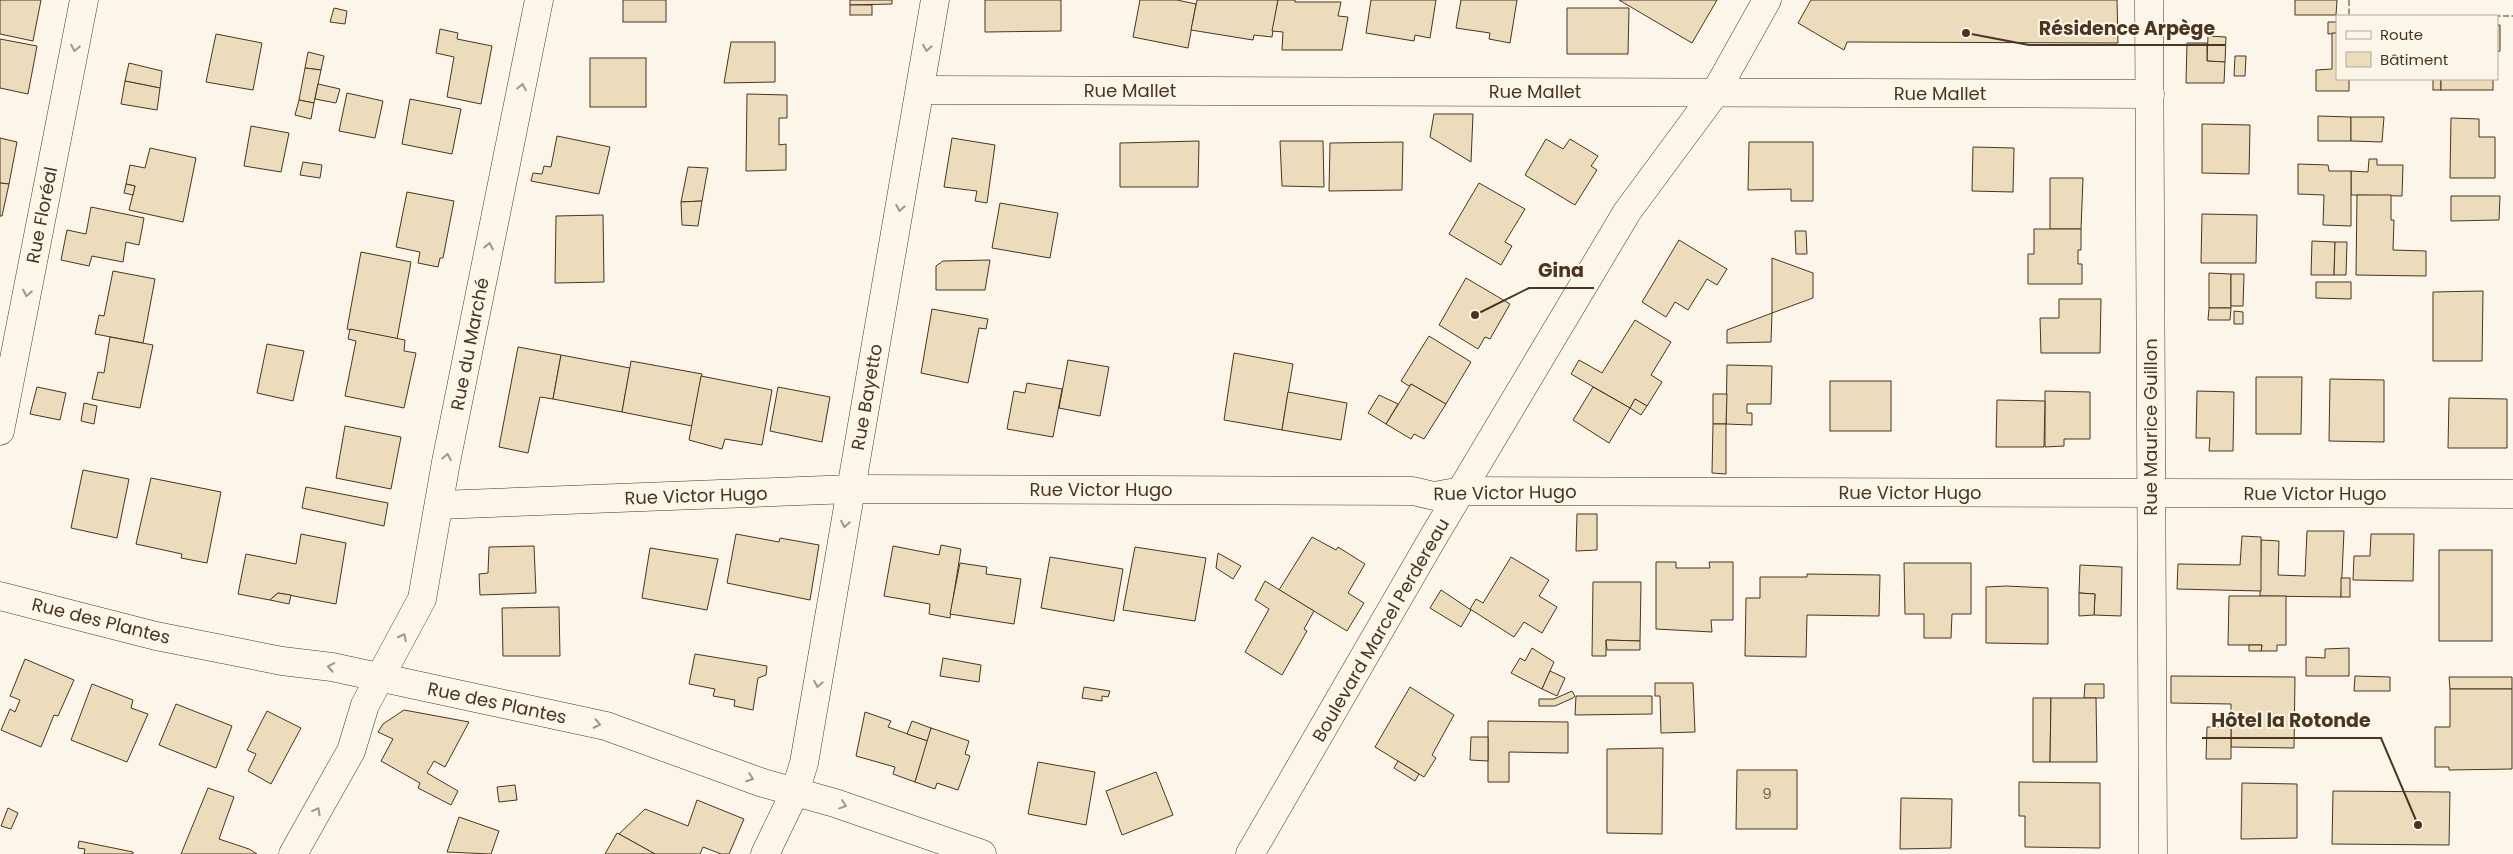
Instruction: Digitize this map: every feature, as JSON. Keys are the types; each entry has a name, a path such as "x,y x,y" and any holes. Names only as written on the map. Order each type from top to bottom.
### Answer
{"street":[{"name":"Rue Floréal","path":"0,431 84,0"},
{"name":"Rue du Marché","path":"294,854 351,751 365,705 422,599 438,505 539,0"},
{"name":"Rue Bayetto","path":"765,854 796,792 804,764 935,0"},
{"name":"Boulevard Marcel Perdereau","path":"1250,854 1462,490 1627,212 1715,93 1767,0"},
{"name":"Rue Maurice Guillon","path":"2150,0 2152,854"},
{"name":"Rue Mallet","path":"920,90 2150,94"},
{"name":"Rue Victor Hugo","path":"438,505 851,489 1413,491 1434,496 1462,490 2513,494"},
{"name":"Rue des Plantes","path":"0,596 156,636 282,661 332,667 606,726 982,854"}],"building":[{"path":"0,0 41,0 33,41 0,34"},
{"path":"623,0 666,0 666,22 623,22"},
{"path":"850,0 892,0 892,4 850,5"},
{"path":"985,0 1061,0 1061,31 985,32"},
{"path":"1140,0 1177,0 1196,4 1188,48 1133,37"},
{"path":"1197,0 1278,0 1272,37 1254,35 1253,40 1191,30"},
{"path":"1278,0 1341,2 1338,16 1348,17 1342,50 1282,50 1283,32 1272,31"},
{"path":"1371,0 1436,0 1430,38 1415,35 1414,41 1366,33"},
{"path":"1461,0 1517,0 1510,43 1489,39 1490,33 1456,28"},
{"path":"1619,0 1717,0 1692,43"},
{"path":"1811,0 2117,0 2118,43 1847,42 1844,50 1798,23"},
{"path":"2295,0 2337,0 2336,15 2295,15"},
{"path":"850,5 872,5 872,15 850,15"},
{"path":"334,8 347,11 345,24 330,22"},
{"path":"1567,8 1629,8 1628,54 1567,54"},
{"path":"2328,22 2336,22 2336,33 2328,34"},
{"path":"2498,25 2500,25 2500,51 2498,52"},
{"path":"440,29 458,33 457,39 492,46 481,104 447,97 454,57 436,53"},
{"path":"2332,33 2336,33 2336,80 2349,80 2349,91 2316,91 2316,70 2332,69"},
{"path":"216,34 262,43 253,90 206,82"},
{"path":"2208,36 2226,37 2225,62 2207,61"},
{"path":"0,39 37,46 28,94 0,88"},
{"path":"731,42 775,42 775,82 724,83"},
{"path":"2187,43 2207,43 2207,61 2225,62 2224,83 2186,83"},
{"path":"308,52 324,56 321,70 305,68"},
{"path":"2235,56 2246,56 2245,76 2234,76"},
{"path":"590,58 646,58 646,107 590,107"},
{"path":"129,63 162,71 160,88 125,81"},
{"path":"305,68 321,70 314,103 299,100"},
{"path":"2433,80 2441,80 2441,90 2433,90"},
{"path":"2441,80 2493,80 2493,90 2441,90"},
{"path":"125,81 160,88 157,110 121,104"},
{"path":"318,84 340,89 336,103 315,99"},
{"path":"347,93 383,101 375,138 339,131"},
{"path":"747,94 787,95 787,118 779,118 779,145 786,144 786,170 746,171"},
{"path":"410,99 461,109 452,154 402,144"},
{"path":"299,100 314,103 311,119 295,115"},
{"path":"1434,114 1473,114 1471,162 1430,137"},
{"path":"2318,116 2351,117 2351,141 2318,141"},
{"path":"2351,117 2384,117 2382,142 2351,141"},
{"path":"2451,118 2479,119 2479,137 2495,137 2495,178 2450,178"},
{"path":"2202,124 2250,125 2249,174 2202,173"},
{"path":"251,126 289,133 281,172 244,166"},
{"path":"557,136 610,147 599,194 531,181 533,173 542,174 544,166 551,167"},
{"path":"0,138 17,142 9,184 0,183"},
{"path":"952,138 995,145 987,203 975,201 977,191 944,187"},
{"path":"1546,139 1563,149 1570,139 1598,156 1591,166 1597,170 1575,205 1525,175"},
{"path":"1199,141 1198,187 1120,187 1120,143"},
{"path":"1280,141 1323,141 1324,187 1282,186"},
{"path":"1403,142 1402,190 1329,191 1330,143"},
{"path":"1749,142 1813,142 1813,201 1791,201 1791,189 1748,190"},
{"path":"1973,147 2014,148 2013,192 1972,191"},
{"path":"150,148 196,158 183,222 129,210 135,186 126,184 130,165 145,168"},
{"path":"2369,159 2377,159 2377,165 2403,165 2402,196 2351,195 2351,171 2368,172"},
{"path":"303,162 322,165 320,178 300,175"},
{"path":"2298,164 2328,165 2329,171 2351,171 2351,226 2323,225 2324,195 2298,194"},
{"path":"688,167 708,168 702,201 681,202"},
{"path":"2050,178 2083,178 2081,229 2050,229"},
{"path":"0,183 9,184 2,216 0,216"},
{"path":"1479,183 1525,209 1505,242 1512,246 1501,265 1449,234"},
{"path":"126,184 135,186 133,195 124,193"},
{"path":"407,192 454,201 443,258 440,258 438,267 418,263 420,252 396,247"},
{"path":"2357,195 2391,195 2391,220 2394,220 2393,250 2426,251 2426,276 2356,275"},
{"path":"2451,196 2500,196 2499,220 2451,221"},
{"path":"702,201 698,226 682,225 681,202"},
{"path":"1000,203 1058,213 1050,258 992,248"},
{"path":"91,207 144,218 139,245 126,242 123,262 92,256 89,266 61,260 67,230 86,234"},
{"path":"2202,214 2257,215 2256,263 2201,263"},
{"path":"603,215 604,282 555,283 556,216"},
{"path":"2034,229 2081,229 2081,250 2078,250 2078,264 2082,264 2082,284 2028,284 2028,254 2034,254"},
{"path":"1795,231 1806,231 1807,254 1796,254"},
{"path":"1679,240 1727,269 1717,285 1707,279 1688,310 1675,302 1666,317 1642,302"},
{"path":"2312,241 2335,242 2334,275 2311,275"},
{"path":"2335,242 2347,242 2346,275 2334,275"},
{"path":"361,252 411,262 397,339 347,329"},
{"path":"1772,258 1813,273 1813,298 1772,313"},
{"path":"990,260 985,290 936,290 936,266 943,261"},
{"path":"113,271 155,279 143,343 95,334 99,315 104,316"},
{"path":"2209,273 2231,274 2231,308 2209,308"},
{"path":"2231,274 2244,274 2243,306 2231,306"},
{"path":"1466,278 1510,304 1490,339 1485,337 1478,349 1439,325"},
{"path":"2316,282 2351,282 2351,299 2316,298"},
{"path":"2483,291 2482,361 2433,361 2433,292"},
{"path":"2059,299 2101,299 2100,353 2041,353 2040,318 2059,318"},
{"path":"2209,308 2231,308 2230,320 2208,320"},
{"path":"932,309 988,319 986,329 979,328 968,383 921,373"},
{"path":"2234,311 2243,312 2243,324 2234,324"},
{"path":"1772,313 1771,342 1727,343 1727,330"},
{"path":"1635,320 1671,342 1651,375 1662,382 1647,406 1635,399 1630,408 1571,374 1579,360 1602,373"},
{"path":"350,329 405,340 404,351 416,353 404,408 345,396 356,341 348,339"},
{"path":"1429,336 1471,362 1446,404 1411,384 1409,386 1401,381"},
{"path":"110,337 153,345 140,408 92,399 98,372 104,373"},
{"path":"267,344 304,351 293,401 257,393"},
{"path":"518,347 561,355 553,399 540,397 528,453 499,447"},
{"path":"1234,353 1293,364 1282,430 1224,420"},
{"path":"561,355 630,368 622,412 553,399"},
{"path":"1068,360 1109,367 1100,416 1059,408"},
{"path":"631,361 702,374 692,426 622,412"},
{"path":"1727,365 1772,366 1771,404 1747,404 1747,413 1752,413 1752,425 1726,424"},
{"path":"701,376 772,390 762,445 725,439 722,449 689,440"},
{"path":"2256,377 2302,377 2301,434 2256,434"},
{"path":"2330,379 2384,380 2384,442 2329,441"},
{"path":"1830,381 1891,381 1891,431 1830,431"},
{"path":"1027,383 1062,389 1053,437 1007,429 1014,391 1025,393"},
{"path":"1411,384 1446,404 1424,439 1414,434 1411,439 1386,424"},
{"path":"37,387 66,393 60,420 30,414"},
{"path":"778,387 830,397 822,442 770,431"},
{"path":"1593,387 1630,408 1609,443 1573,420"},
{"path":"2045,391 2090,392 2090,439 2064,439 2064,446 2045,447"},
{"path":"2197,391 2234,392 2233,451 2209,451 2210,438 2196,438"},
{"path":"1288,392 1347,403 1341,440 1282,430"},
{"path":"1713,394 1727,394 1726,424 1713,424"},
{"path":"1379,395 1398,404 1386,424 1368,413"},
{"path":"2449,398 2507,399 2507,448 2448,448"},
{"path":"1635,399 1647,406 1641,415 1630,408"},
{"path":"1997,400 2045,401 2044,447 1996,447"},
{"path":"84,403 97,406 94,424 81,421"},
{"path":"1713,424 1726,424 1726,474 1712,473"},
{"path":"345,426 401,437 391,489 336,478"},
{"path":"83,470 129,479 117,538 71,528"},
{"path":"151,478 221,492 207,563 181,558 182,554 136,544"},
{"path":"306,487 388,503 384,526 302,508"},
{"path":"1577,514 1597,514 1597,550 1576,551"},
{"path":"2307,531 2344,531 2341,597 2260,596 2261,540 2279,541 2278,575 2305,576"},
{"path":"301,534 346,543 336,604 278,593 270,600 238,594 246,554 296,564"},
{"path":"736,534 779,542 780,538 819,545 810,600 727,583"},
{"path":"2371,534 2414,534 2413,581 2353,580 2354,556 2370,556"},
{"path":"2242,536 2261,537 2261,591 2177,589 2178,564 2240,565"},
{"path":"1312,537 1336,550 1338,547 1365,564 1348,593 1364,603 1347,631 1279,590"},
{"path":"941,545 961,549 950,618 929,614 930,604 884,596 893,546 939,555"},
{"path":"534,546 536,593 480,595 479,574 488,573 489,547"},
{"path":"1135,547 1206,558 1195,621 1123,610"},
{"path":"650,548 718,559 707,610 642,598"},
{"path":"2439,550 2492,550 2492,641 2439,641"},
{"path":"1218,553 1241,566 1233,579 1216,568"},
{"path":"1050,557 1123,569 1114,621 1041,608"},
{"path":"1511,557 1549,580 1539,596 1557,607 1542,633 1524,622 1514,637 1470,609 1476,599 1483,603"},
{"path":"1656,562 1676,562 1676,568 1710,568 1709,562 1733,562 1733,620 1711,620 1712,632 1656,629"},
{"path":"960,563 987,567 986,574 1021,579 1014,624 950,614"},
{"path":"1904,563 1971,563 1971,614 1952,614 1951,638 1924,638 1924,614 1905,614"},
{"path":"2080,565 2122,567 2121,616 2094,615 2095,594 2079,593"},
{"path":"1807,574 1880,575 1879,616 1807,615 1806,657 1745,656 1746,598 1760,598 1760,577 1807,577"},
{"path":"2341,578 2350,578 2350,597 2341,597"},
{"path":"1265,581 1314,611 1304,629 1307,631 1282,675 1245,652 1269,609 1255,600"},
{"path":"1593,582 1641,582 1640,641 1606,640 1606,656 1592,656"},
{"path":"1986,587 2048,588 2048,644 1986,643"},
{"path":"1441,590 1471,610 1461,627 1430,608"},
{"path":"278,593 291,595 289,604 270,600"},
{"path":"2079,593 2095,594 2094,615 2079,616"},
{"path":"2229,596 2286,596 2286,645 2277,645 2277,651 2261,651 2262,645 2228,645"},
{"path":"559,607 560,656 503,656 502,608"},
{"path":"1606,640 1640,641 1640,650 1607,650"},
{"path":"2249,645 2262,645 2261,651 2249,651"},
{"path":"1532,648 1554,662 1542,689 1511,673 1520,658 1525,661"},
{"path":"2349,648 2349,676 2306,676 2306,657 2325,658 2325,649"},
{"path":"695,654 767,666 766,675 758,678 753,710 734,706 735,700 713,696 715,689 689,684"},
{"path":"943,658 981,665 979,682 940,676"},
{"path":"25,659 74,680 58,716 54,715 41,747 1,730 10,709 15,712 20,700 10,696"},
{"path":"1550,671 1565,678 1557,696 1542,689"},
{"path":"2171,676 2295,677 2294,748 2231,747 2231,704 2171,703"},
{"path":"2355,676 2390,677 2390,691 2354,691"},
{"path":"2449,677 2512,677 2512,689 2450,689"},
{"path":"1655,683 1693,683 1695,732 1661,733 1660,696 1655,696"},
{"path":"92,684 133,700 131,708 148,714 127,762 71,740"},
{"path":"2085,684 2104,684 2104,698 2084,698"},
{"path":"1084,687 1110,691 1108,697 1102,696 1102,701 1082,698"},
{"path":"1410,687 1454,715 1432,755 1436,758 1424,777 1375,747"},
{"path":"2450,689 2512,689 2512,769 2449,770 2449,767 2435,767 2435,727 2450,727"},
{"path":"1572,691 1575,696 1573,698 1555,706 1539,706 1539,699 1554,699"},
{"path":"1576,696 1652,696 1652,714 1575,715"},
{"path":"2033,698 2051,698 2050,762 2033,762"},
{"path":"2051,698 2096,698 2097,762 2050,762"},
{"path":"176,704 232,726 216,768 159,745"},
{"path":"404,710 469,722 445,767 434,761 427,773 458,791 451,805 418,788 420,783 381,761 393,739 378,732 383,724"},
{"path":"267,711 301,728 271,784 248,771 256,754 247,750"},
{"path":"865,712 891,721 888,727 928,741 915,782 893,774 895,767 856,756"},
{"path":"912,721 931,728 928,741 907,734"},
{"path":"1488,721 1568,722 1568,753 1509,752 1509,782 1488,782"},
{"path":"2207,727 2231,727 2231,759 2206,759"},
{"path":"931,728 969,741 965,754 970,756 958,790 937,783 935,789 915,782"},
{"path":"1471,737 1488,737 1488,761 1470,760"},
{"path":"1663,748 1662,834 1607,833 1607,749"},
{"path":"1398,761 1419,774 1415,781 1394,768"},
{"path":"1038,762 1095,772 1086,825 1028,814"},
{"path":"1737,770 1797,770 1797,829 1736,829"},
{"path":"1156,772 1173,815 1122,835 1106,791"},
{"path":"2019,782 2100,783 2100,848 2025,847 2025,816 2019,816"},
{"path":"2242,783 2297,784 2297,838 2241,839"},
{"path":"515,785 517,800 499,802 497,787"},
{"path":"208,788 234,797 219,839 249,849 257,854 181,854"},
{"path":"2333,791 2450,792 2449,845 2332,844"},
{"path":"1901,798 1952,799 1951,848 1900,849"},
{"path":"697,800 744,819 729,854 721,854 703,847 700,854 655,854 619,834 645,809 688,826"},
{"path":"8,808 18,813 11,829 1,826"},
{"path":"459,817 499,831 491,854 447,852"},
{"path":"617,833 619,834 655,854 605,854"},
{"path":"79,841 133,852 133,854 84,854 85,849 78,848"}],"fence":[{"path":"2349,0 2349,15"},
{"path":"2498,16 2513,16"}],"place":[{"name":"Résidence Arpège","path":"1966,33"},
{"name":"Gina","path":"1475,315"},
{"name":"Hôtel la Rotonde","path":"2418,825"}]}
